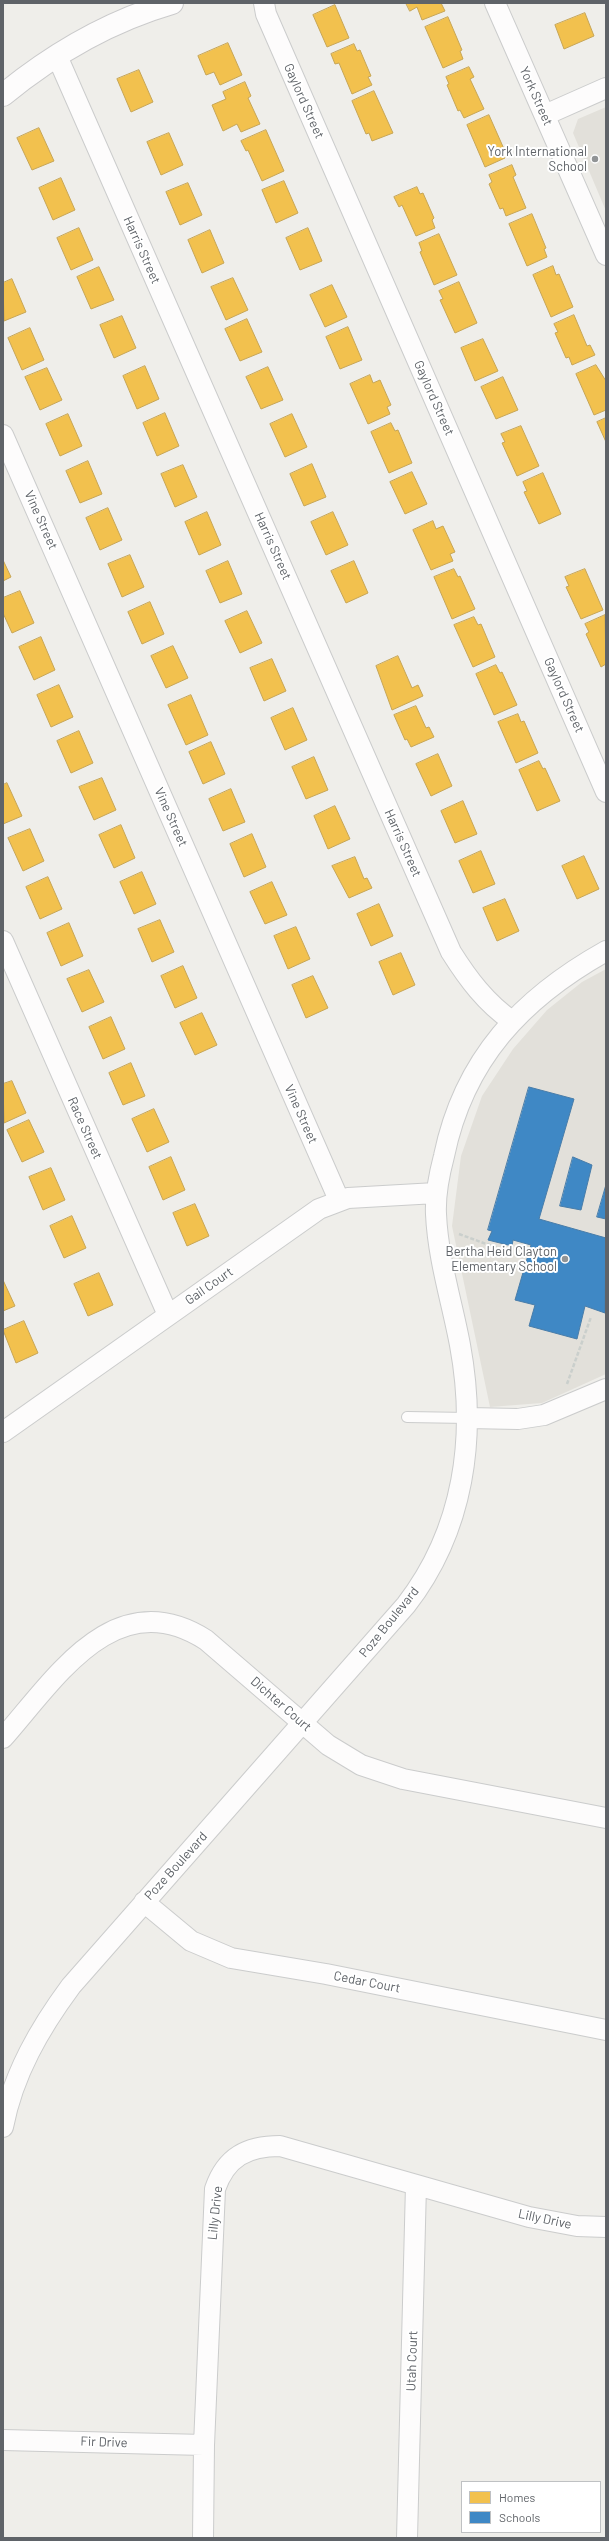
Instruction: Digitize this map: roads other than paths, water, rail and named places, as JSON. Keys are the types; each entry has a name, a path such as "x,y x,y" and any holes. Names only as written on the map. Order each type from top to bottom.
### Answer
{"street":[{"path":"3,95 30,73 113,25 172,3"},
{"name":"Gaylord Street","path":"264,3 266,14 606,792"},
{"name":"York Street","path":"495,3 606,255"},
{"name":"Harris Street","path":"57,56 451,952 482,995 512,1021"},
{"path":"545,115 606,88"},
{"name":"Vine Street","path":"3,435 339,1200"},
{"name":"Race Street","path":"3,941 168,1315"},
{"name":"Poze Boulevard","path":"3,2127 24,2062 50,2014 71,1986 406,1605 434,1561 454,1514 464,1473 468,1418 460,1344 442,1265 436,1216 436,1193 450,1129 464,1092 476,1069 512,1021 553,983 606,951"},
{"name":"Gail Court","path":"3,1432 319,1209 339,1200 391,1194 436,1193"},
{"path":"468,1418 518,1419 544,1415 606,1389"},
{"name":"Dichter Court","path":"3,1738 86,1645 109,1631 147,1622 186,1628 206,1640 347,1758 403,1779 606,1818"},
{"name":"Cedar Court","path":"144,1902 191,1942 231,1958 326,1974 606,2030"},
{"name":"Lilly Drive","path":"204,2538 204,2445 215,2189 225,2167 248,2150 263,2146 280,2146 529,2217 577,2226 606,2227"},
{"name":"Utah Court","path":"407,2538 416,2185"},
{"name":"Fir Drive","path":"3,2440 204,2445"}],"lane":[{"path":"407,1417 468,1418"}],"place":[{"name":"York International School","path":"595,159"},
{"name":"Bertha Heid Clayton Elementary School","path":"565,1259"}]}
